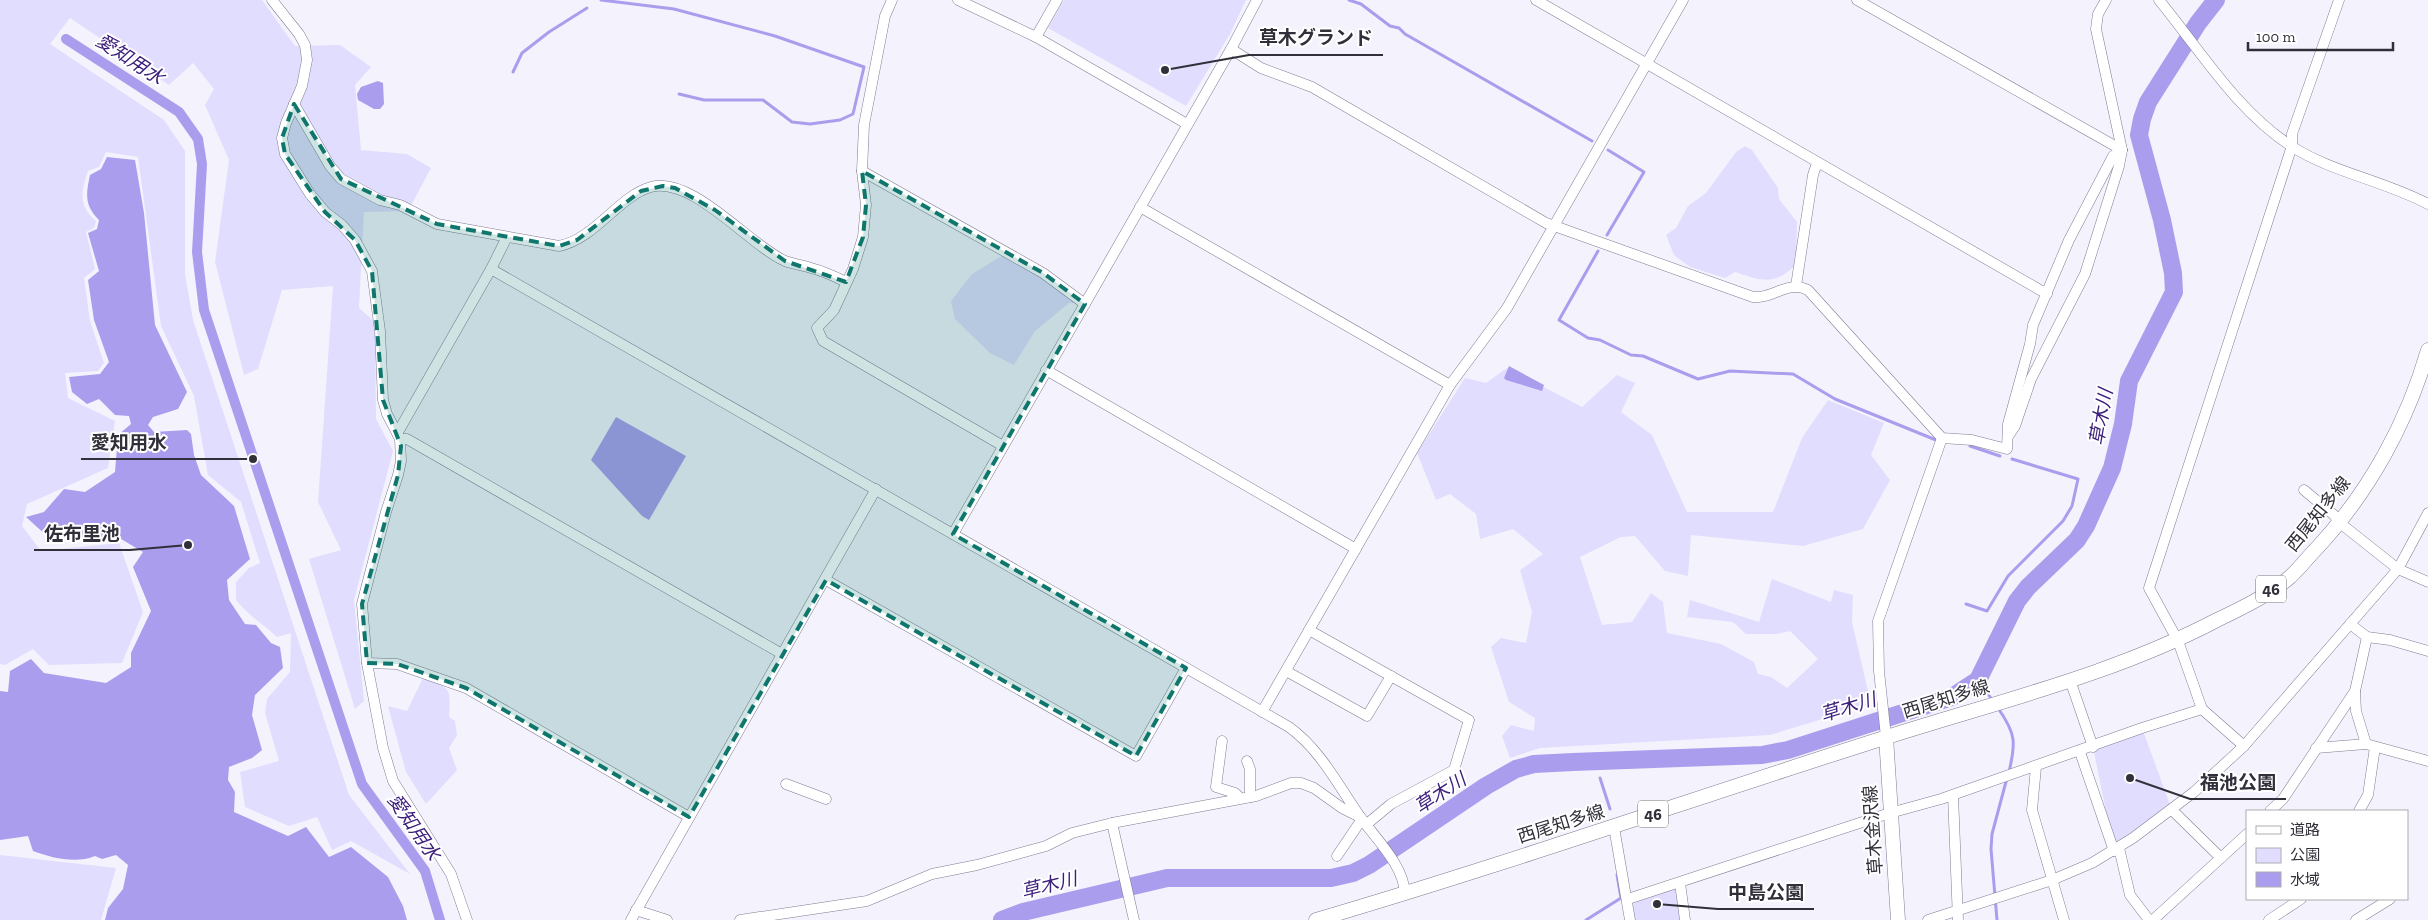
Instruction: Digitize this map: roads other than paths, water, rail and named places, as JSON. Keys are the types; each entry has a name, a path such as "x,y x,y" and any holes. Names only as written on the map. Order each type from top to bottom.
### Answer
{"main road":[{"name":"西尾知多線","path":"1316,920 1405,894 1614,827 1886,731 1990,706 2070,680 2250,604 2290,577 2340,523 2386,453 2424,376 2428,350"},
{"name":"草木金沢線","path":"1886,731 1898,920"}],"street":[{"path":"272,0 305,45 306,72 282,138 285,154 310,194 325,212 342,225 355,240 372,271 380,331 383,400 387,414 399,435 401,461 398,475 386,512 362,604 367,663 384,748 393,781 450,874 467,920"},
{"path":"892,0 885,16 864,125 862,171 866,205 863,237 853,269 834,310 817,328 823,340 1004,446"},
{"path":"958,0 1036,37 1188,124"},
{"path":"1036,37 1058,0"},
{"path":"952,534 1231,49 1257,0"},
{"path":"1536,0 2047,294"},
{"path":"1262,712 1450,385 1506,308 1683,0"},
{"path":"1857,0 2122,150"},
{"path":"2009,436 2015,426 2031,379 2085,274 2110,197 2122,150 2096,29 2098,14 2106,0"},
{"path":"2159,0 2254,117 2292,146 2312,157 2405,192 2428,204"},
{"path":"2244,746 2202,709 2176,636 2149,588 2292,146 2292,134 2339,0"},
{"path":"1231,49 1261,68 1312,87 1553,226 1753,297 1764,296 1796,286 1814,294 1942,438 1962,438 2008,449 2008,424 2030,344 2033,325 2069,240 2113,156 2122,150"},
{"path":"294,104 330,166 341,179 380,200 400,205 437,224 548,245 567,244 590,230 642,191 663,186 674,188 715,210 785,261 812,268 846,282"},
{"path":"1796,286 1811,185 1817,163"},
{"path":"862,171 1043,273 1085,304"},
{"path":"1140,207 1450,385"},
{"path":"399,435 508,237"},
{"path":"491,269 876,489 1304,738 1350,798 1363,820 1394,863 1404,883 1405,894"},
{"path":"1046,370 1356,549"},
{"path":"399,435 782,654"},
{"path":"1886,731 1882,711 1878,621 1942,438"},
{"path":"630,920 826,580 876,489"},
{"path":"2304,490 2334,515 2340,523 2398,569 2428,582"},
{"path":"1928,920 1958,915 2092,864 2172,810 2244,746 2398,569 2428,513"},
{"path":"826,580 1136,756 1186,668"},
{"path":"2350,624 2367,637 2396,641 2428,651"},
{"path":"1309,630 1469,720 1454,770 1363,820 1337,856"},
{"path":"2360,810 2368,795 2371,745 2356,711 2355,691 2367,637"},
{"path":"367,663 397,664 466,688 689,817"},
{"path":"1286,670 1367,716 1391,676"},
{"path":"2070,680 2093,747"},
{"path":"2271,810 2283,799 2355,691"},
{"path":"1628,899 1890,813 1954,795 2202,709"},
{"path":"1222,741 1216,787 1245,797"},
{"path":"2316,748 2371,745 2428,760"},
{"path":"2080,752 2116,849 2130,895 2156,919 2246,835"},
{"path":"1245,797 1250,769 1247,761"},
{"path":"2036,767 2032,810 2064,920"},
{"path":"740,920 867,901 932,874 977,865 1046,846 1072,833 1112,823 1245,797 1290,784 1301,783 1314,788 1363,820"},
{"path":"786,784 826,799"},
{"path":"1954,795 1958,915"},
{"path":"2172,810 2221,858"},
{"path":"1112,823 1134,920"},
{"path":"1614,827 1628,899 1630,920"},
{"path":"1680,883 1684,920"},
{"path":"2271,920 2300,900"},
{"path":"2356,920 2388,900"},
{"path":"636,910 667,920"}],"water":[{"path":"378,81 383,83 384,104 380,109 374,109 358,100 357,94 361,87"},
{"path":"107,157 135,160 144,213 155,325 187,392 178,409 153,417 148,425 154,432 187,430 191,434 194,455 201,475 234,506 250,559 227,580 229,600 245,624 256,625 271,643 280,647 283,668 255,695 252,715 262,750 252,758 229,767 228,780 235,792 234,812 288,836 306,827 329,857 351,847 388,877 403,906 407,920 105,920 108,908 123,889 128,865 116,855 102,859 95,856 80,860 64,859 33,851 28,836 0,840 0,691 8,692 10,671 31,659 44,673 106,683 131,667 131,653 151,611 133,567 143,552 111,533 102,537 48,537 26,517 44,512 64,489 85,492 115,472 118,435 131,424 129,416 115,415 99,399 87,404 72,392 69,377 100,374 109,362 94,320 88,280 99,271 88,233 97,229 99,220 94,215 87,199 90,175 101,169"},
{"path":"1509,366 1544,385 1542,391 1506,380 1504,378"},
{"path":"616,417 686,456 649,520 642,516 591,460"}],"waterway":[{"path":"601,0 674,9 775,36 864,67 853,114 840,120 810,124 792,122 763,100 704,100 679,94"},
{"path":"1349,0 1361,4 1390,26 1399,28 1405,34 1592,141"},
{"name":"草木川","path":"1002,920 1023,912 1167,878 1331,878 1353,873 1369,865 1486,786 1516,769 1534,764 1762,755 1788,750 1952,697 1978,680 2017,601 2028,587 2077,540 2086,526 2112,468 2123,424 2129,381 2174,292 2173,273 2162,220 2139,135 2148,102 2198,23 2216,0"},
{"path":"513,72 522,53 549,32 587,8"},
{"name":"愛知用水","path":"66,39 179,112 198,139 202,164 197,252 204,310 362,784 425,871 440,920"},
{"path":"1607,235 1644,172 1608,150"},
{"path":"1598,251 1559,320 1588,338 1600,340 1631,355 1643,356 1698,379 1730,371 1793,374 1835,399 1936,440"},
{"path":"1970,446 2000,456"},
{"path":"1966,604 1987,611 2008,576 2063,521 2072,506 2078,479 2012,459"},
{"path":"1978,680 1993,701"},
{"path":"1998,708 2008,725 2013,739 2013,753 2009,772"},
{"path":"1600,778 1610,809"},
{"path":"1997,920 1991,849 1992,834 2007,778"},
{"path":"1586,920 1621,898 1617,875"}],"place":[{"name":"草木グランド","path":"1165,70"},
{"name":"愛知用水","path":"253,459"},
{"name":"佐布里池","path":"188,545"},
{"name":"福池公園","path":"2130,778"},
{"name":"中島公園","path":"1657,904"}]}
